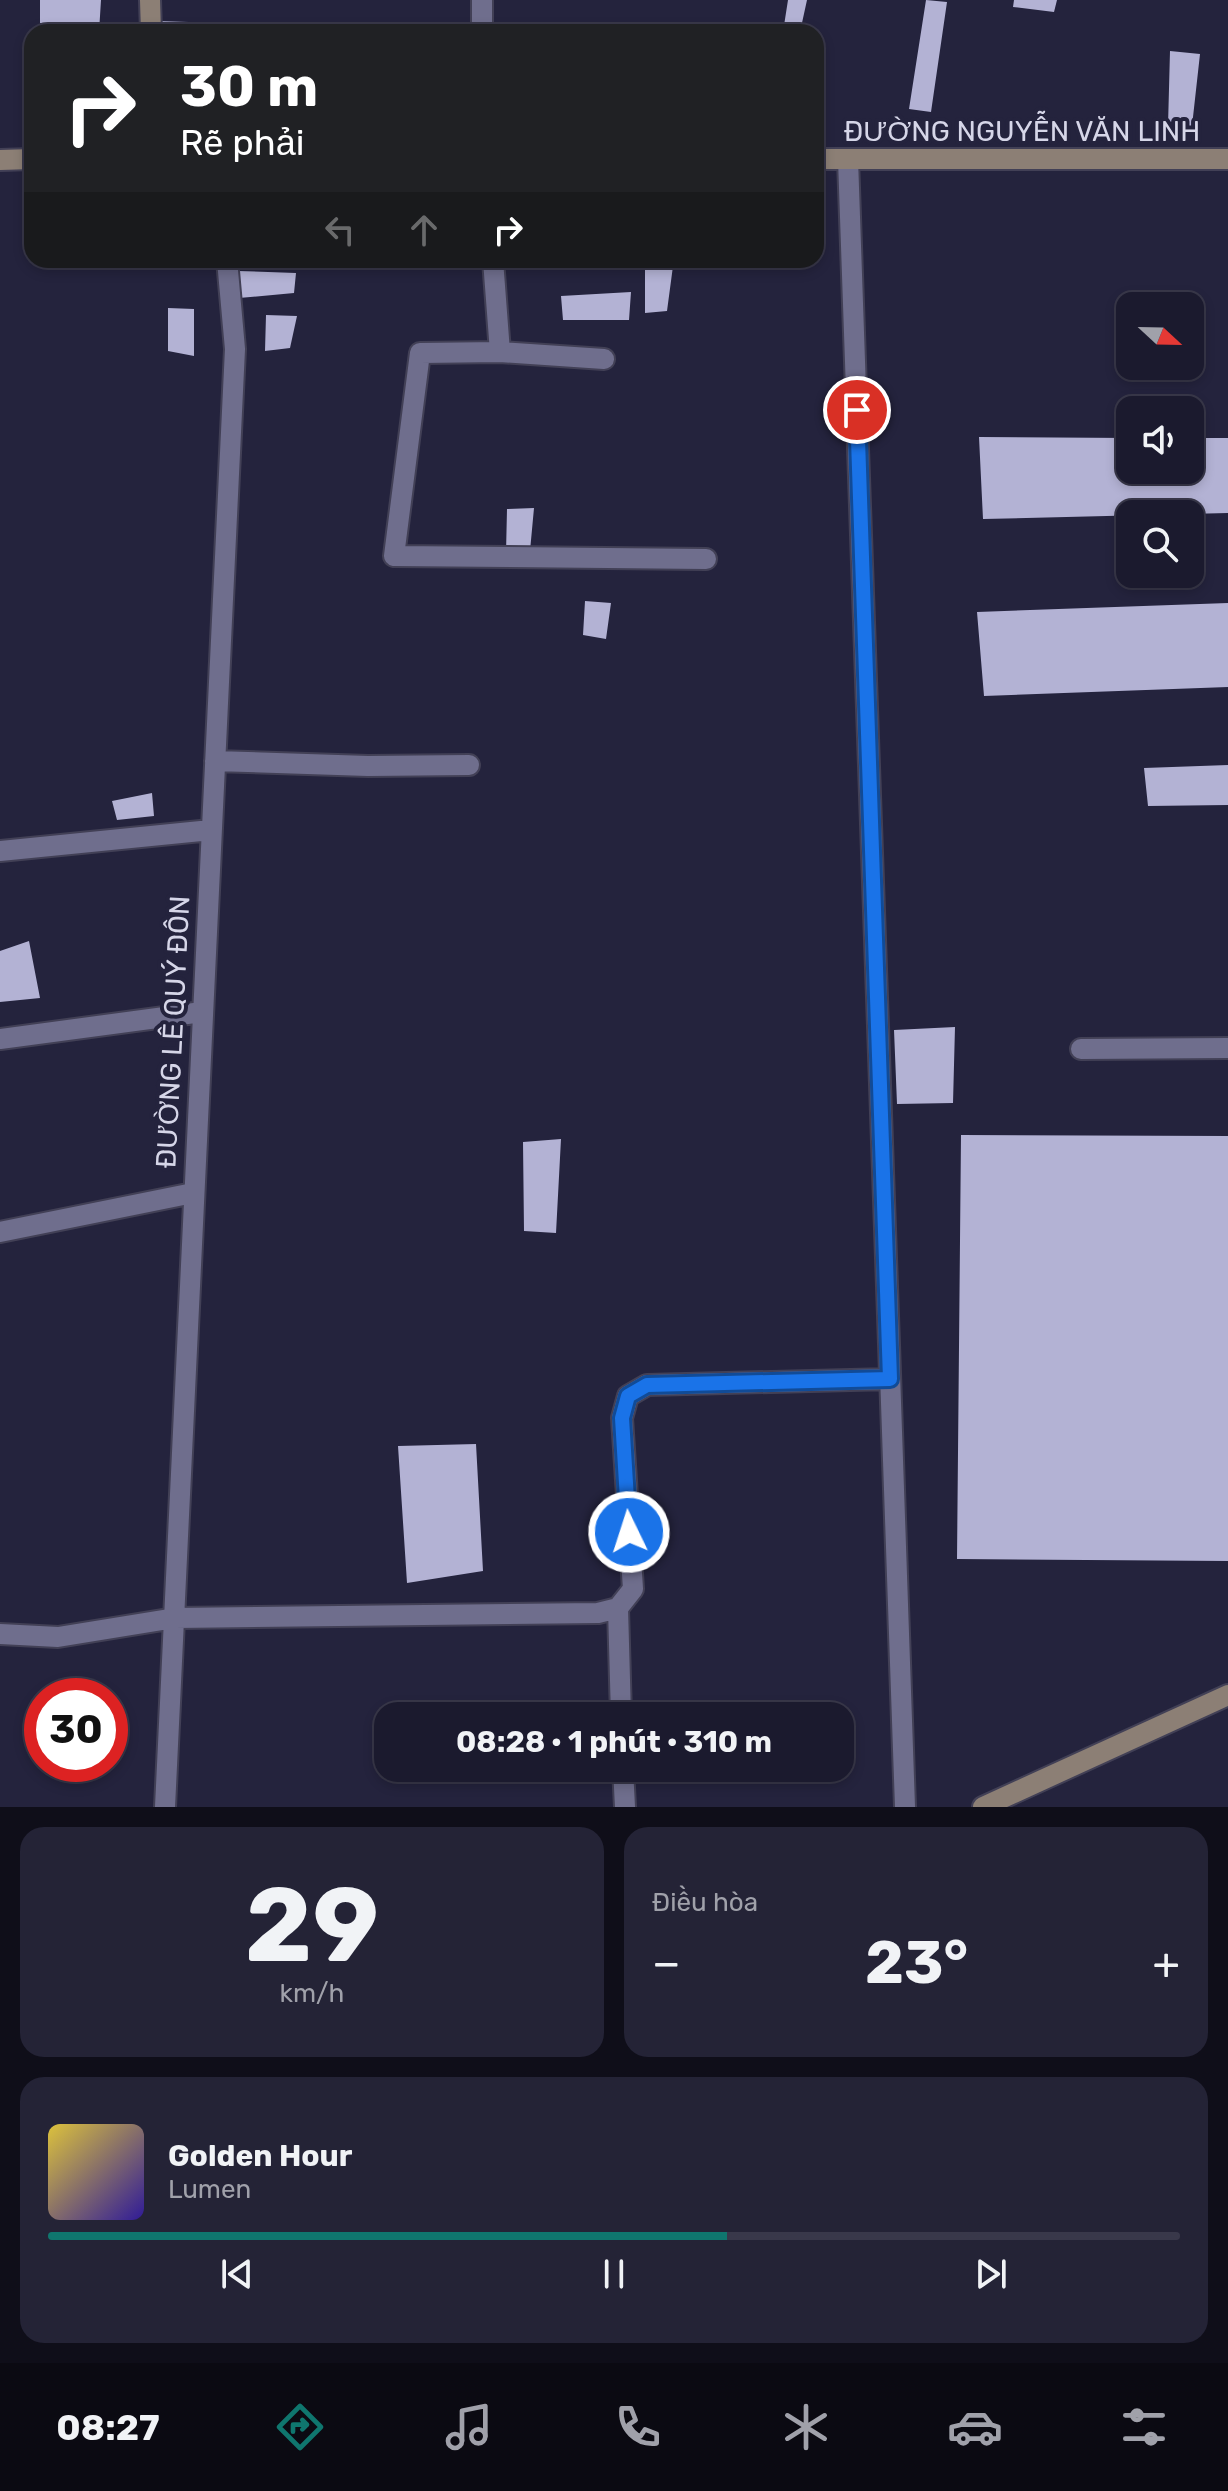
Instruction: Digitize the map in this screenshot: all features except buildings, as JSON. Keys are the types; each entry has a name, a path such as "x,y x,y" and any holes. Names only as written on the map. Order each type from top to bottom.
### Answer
{"street":[{"path":"150,0 151,24"},
{"path":"482,0 482,24"},
{"path":"0,160 24,159"},
{"name":"ĐƯỜNG NGUYỄN VĂN LINH","path":"824,159 1228,159"},
{"path":"848,159 905,1807"},
{"name":"ĐƯỜNG LÊ QUÝ ĐÔN","path":"165,1807 235,349 228,268"},
{"path":"494,268 500,352"},
{"path":"604,359 500,352 420,353 394,556 706,559"},
{"path":"215,761 368,766 469,765"},
{"path":"0,851 211,830"},
{"path":"0,1039 202,1012"},
{"path":"1081,1049 1228,1048"},
{"path":"0,1232 193,1193"},
{"path":"0,1634 58,1637 175,1618 598,1613 618,1608 633,1589 622,1418 628,1396 647,1385 890,1379"},
{"path":"618,1608 621,1702"},
{"path":"983,1807 1228,1695"},
{"path":"624,1782 625,1807"}],"route":[{"path":"629,1532 622,1418 628,1396 647,1385 890,1379 857,410"}]}
